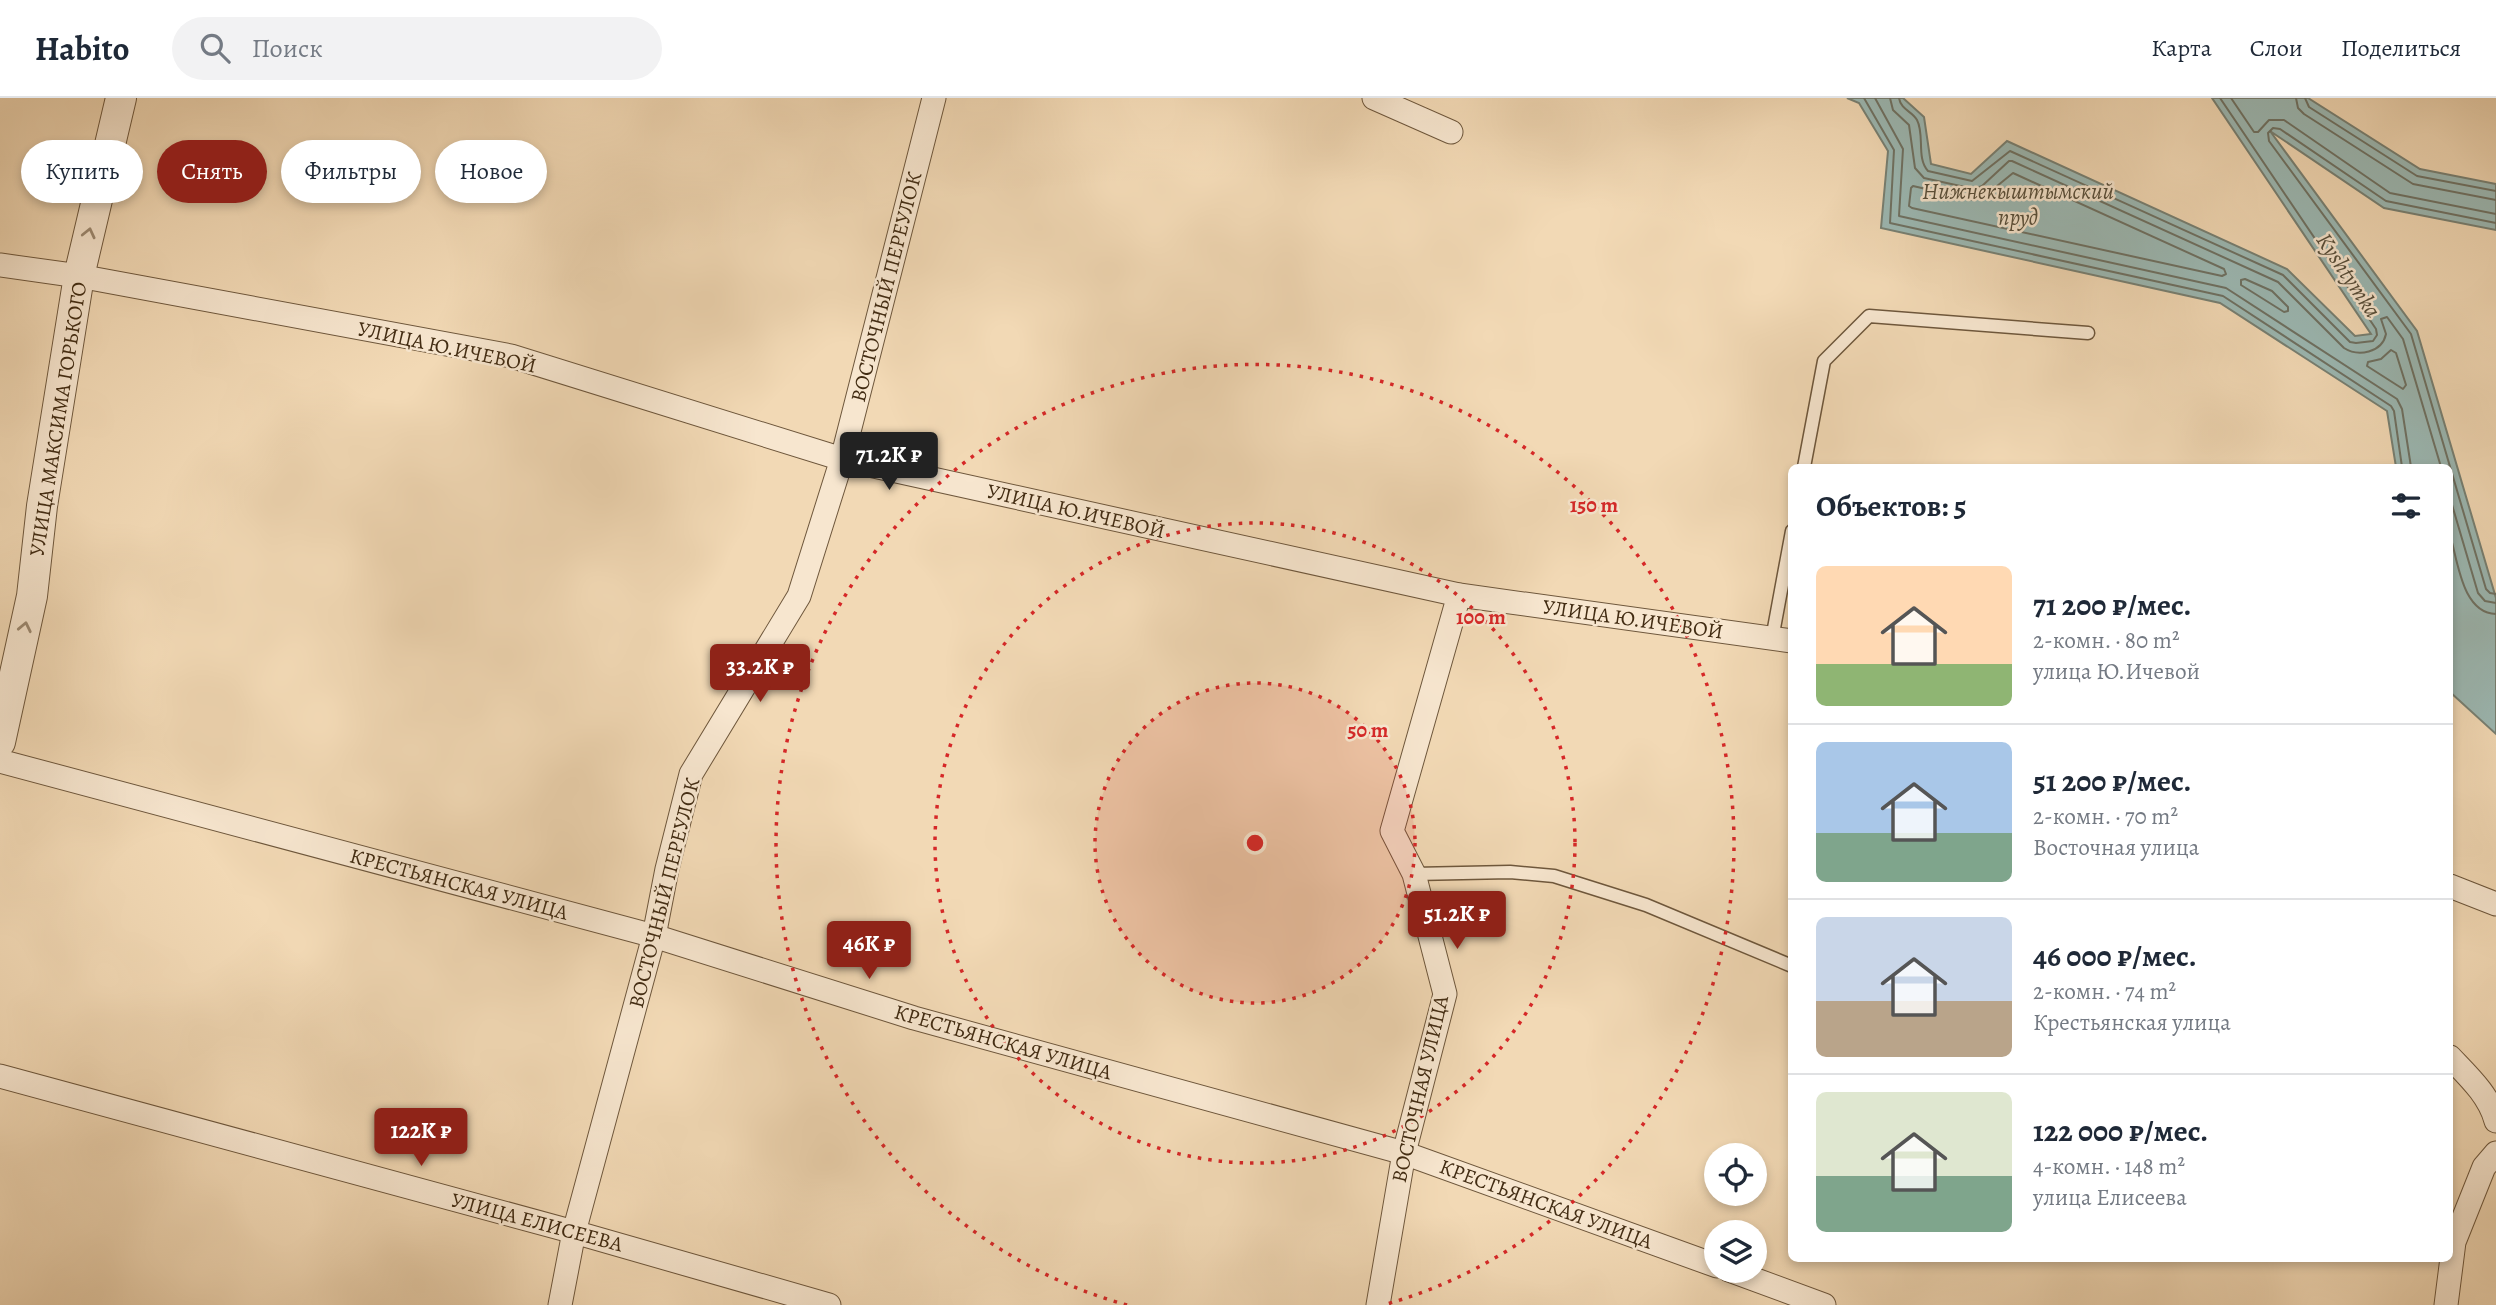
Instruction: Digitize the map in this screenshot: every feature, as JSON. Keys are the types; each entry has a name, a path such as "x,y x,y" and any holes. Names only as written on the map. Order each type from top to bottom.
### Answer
{"street":[{"name":"УЛИЦА МАКСИМА ГОРЬКОГО","path":"0,741 32,596 42,506 79,276 121,98"},
{"name":"ВОСТОЧНЫЙ ПЕРЕУЛОК","path":"560,1305 573,1232 654,936 667,869 691,774 799,596 842,459 934,98"},
{"path":"1374,98 1451,132"},
{"name":"УЛИЦА Ю.ИЧЕВОЙ","path":"0,265 79,276 511,356 842,459 1460,595 1782,640"},
{"name":"ВОСТОЧНАЯ УЛИЦА","path":"1378,1305 1404,1153 1445,994 1414,874 1392,831 1460,595"},
{"name":"КРЕСТЬЯНСКАЯ УЛИЦА","path":"0,761 654,936 914,1018 1404,1153 1704,1261"},
{"path":"2453,887 2496,904"},
{"path":"2453,1061 2470,1077 2492,1108 2496,1121"},
{"name":"УЛИЦА ЕЛИСЕЕВА","path":"0,1076 573,1232 829,1305"},
{"path":"2453,1250 2484,1167 2496,1153"},
{"path":"2446,1305 2451,1262"},
{"path":"1764,1283 1824,1305"}],"lane":[{"path":"1805,464 1824,361 1869,316 2088,333"},
{"path":"1782,640 1788,575"},
{"path":"1414,874 1510,872 1554,876 1646,905 1788,964"}],"water":[{"name":"Нижнекыштымский пруд","path":"1847,98 1903,98 1924,117 1931,164 1971,174 2007,141 2287,269 2355,336 2371,334 2212,98 2308,98 2420,169 2496,184 2496,230 2384,208 2270,131 2417,331 2496,598 2496,734 2453,695 2453,464 2396,464 2387,411 2220,303 1881,228 1888,151 1859,103"}],"water label":[{"name":"Kyshtymka","path":"2349,275"}]}
